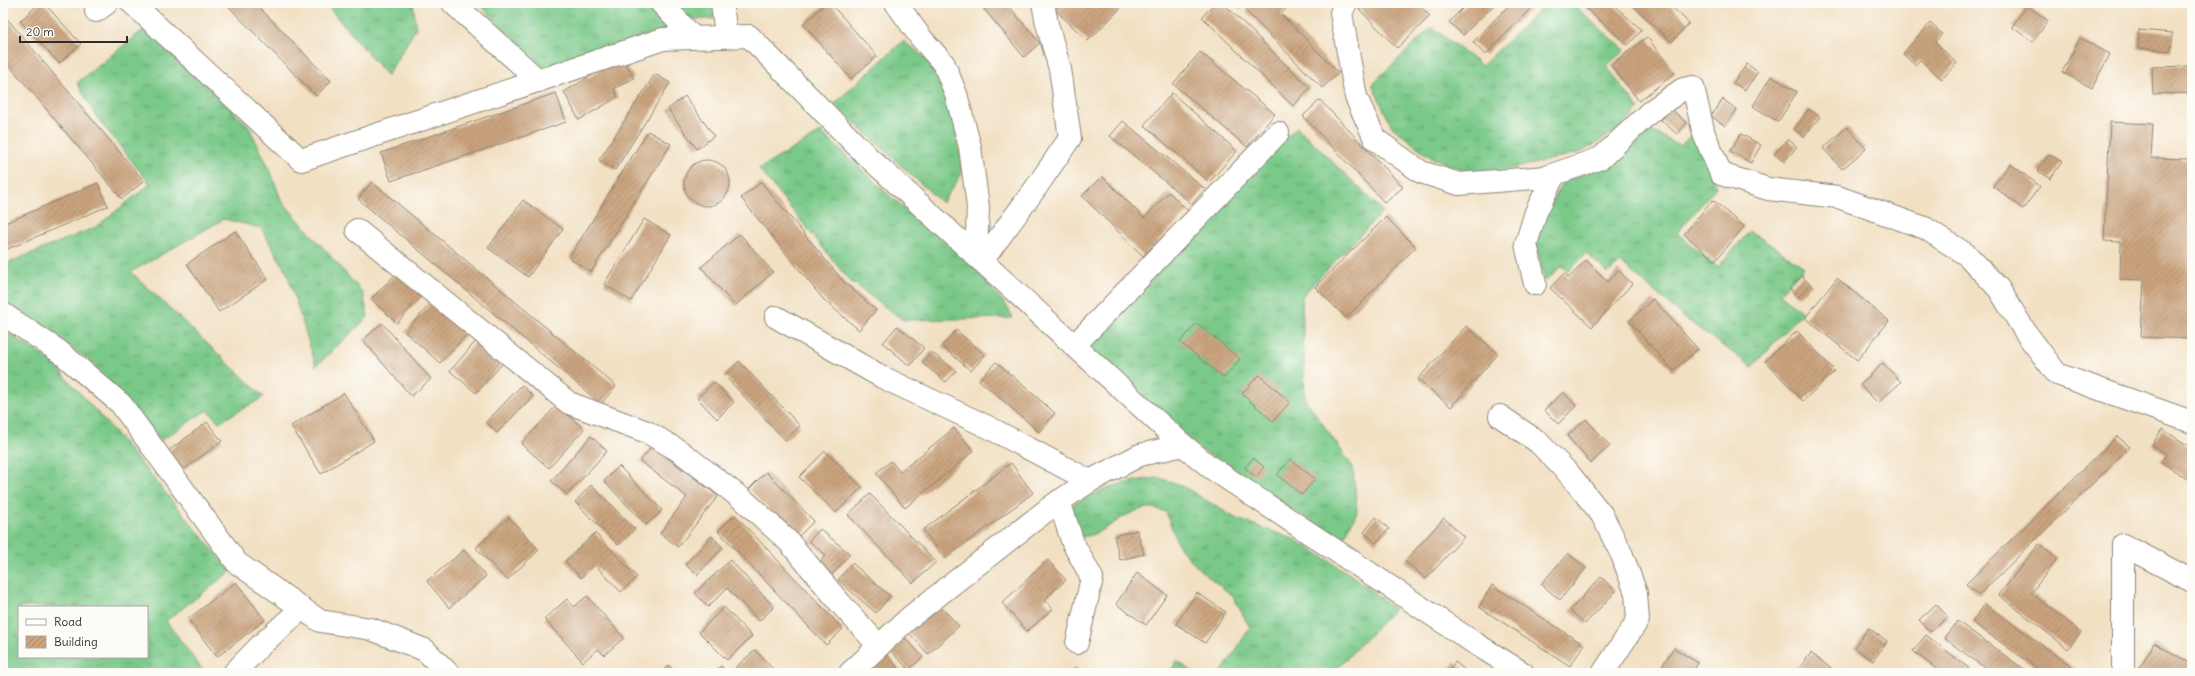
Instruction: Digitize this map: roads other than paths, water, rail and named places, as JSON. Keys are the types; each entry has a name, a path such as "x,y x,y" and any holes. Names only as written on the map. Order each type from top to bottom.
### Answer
{"street":[{"path":"132,3 301,160 663,39 749,36 867,156 1183,445 1210,467 1476,644 1523,673"},
{"path":"453,3 539,81"},
{"path":"661,3 693,37"},
{"path":"722,3 726,36"},
{"path":"896,3 921,38 944,64 956,94 970,147 978,207 979,258"},
{"path":"979,258 1035,189 1070,138 1060,69 1047,24 1043,3"},
{"path":"1346,3 1342,13 1356,97 1375,139 1421,172 1459,184 1546,177 1554,175 1601,158 1651,111 1683,89 1693,87 1704,134 1721,174 1768,189 1838,197 1925,228 1967,255 1972,260 1998,289 2026,333 2056,374 2192,422"},
{"path":"1074,346 1278,133"},
{"path":"1536,284 1526,244 1536,212 1554,175"},
{"path":"357,230 569,403 647,432 681,452 746,502 789,542 879,646"},
{"path":"3,314 60,352 121,404 237,563 320,621 371,629 425,650 448,673"},
{"path":"776,317 882,377 988,427 1090,481"},
{"path":"1500,416 1538,442 1571,476 1602,515 1622,555 1636,592 1638,620 1603,673"},
{"path":"850,673 909,618 1059,501 1090,481 1140,456 1183,445"},
{"path":"1059,501 1073,543 1092,578 1077,644"},
{"path":"2123,673 2124,545 2192,581"},
{"path":"234,673 261,644 302,608"}]}
